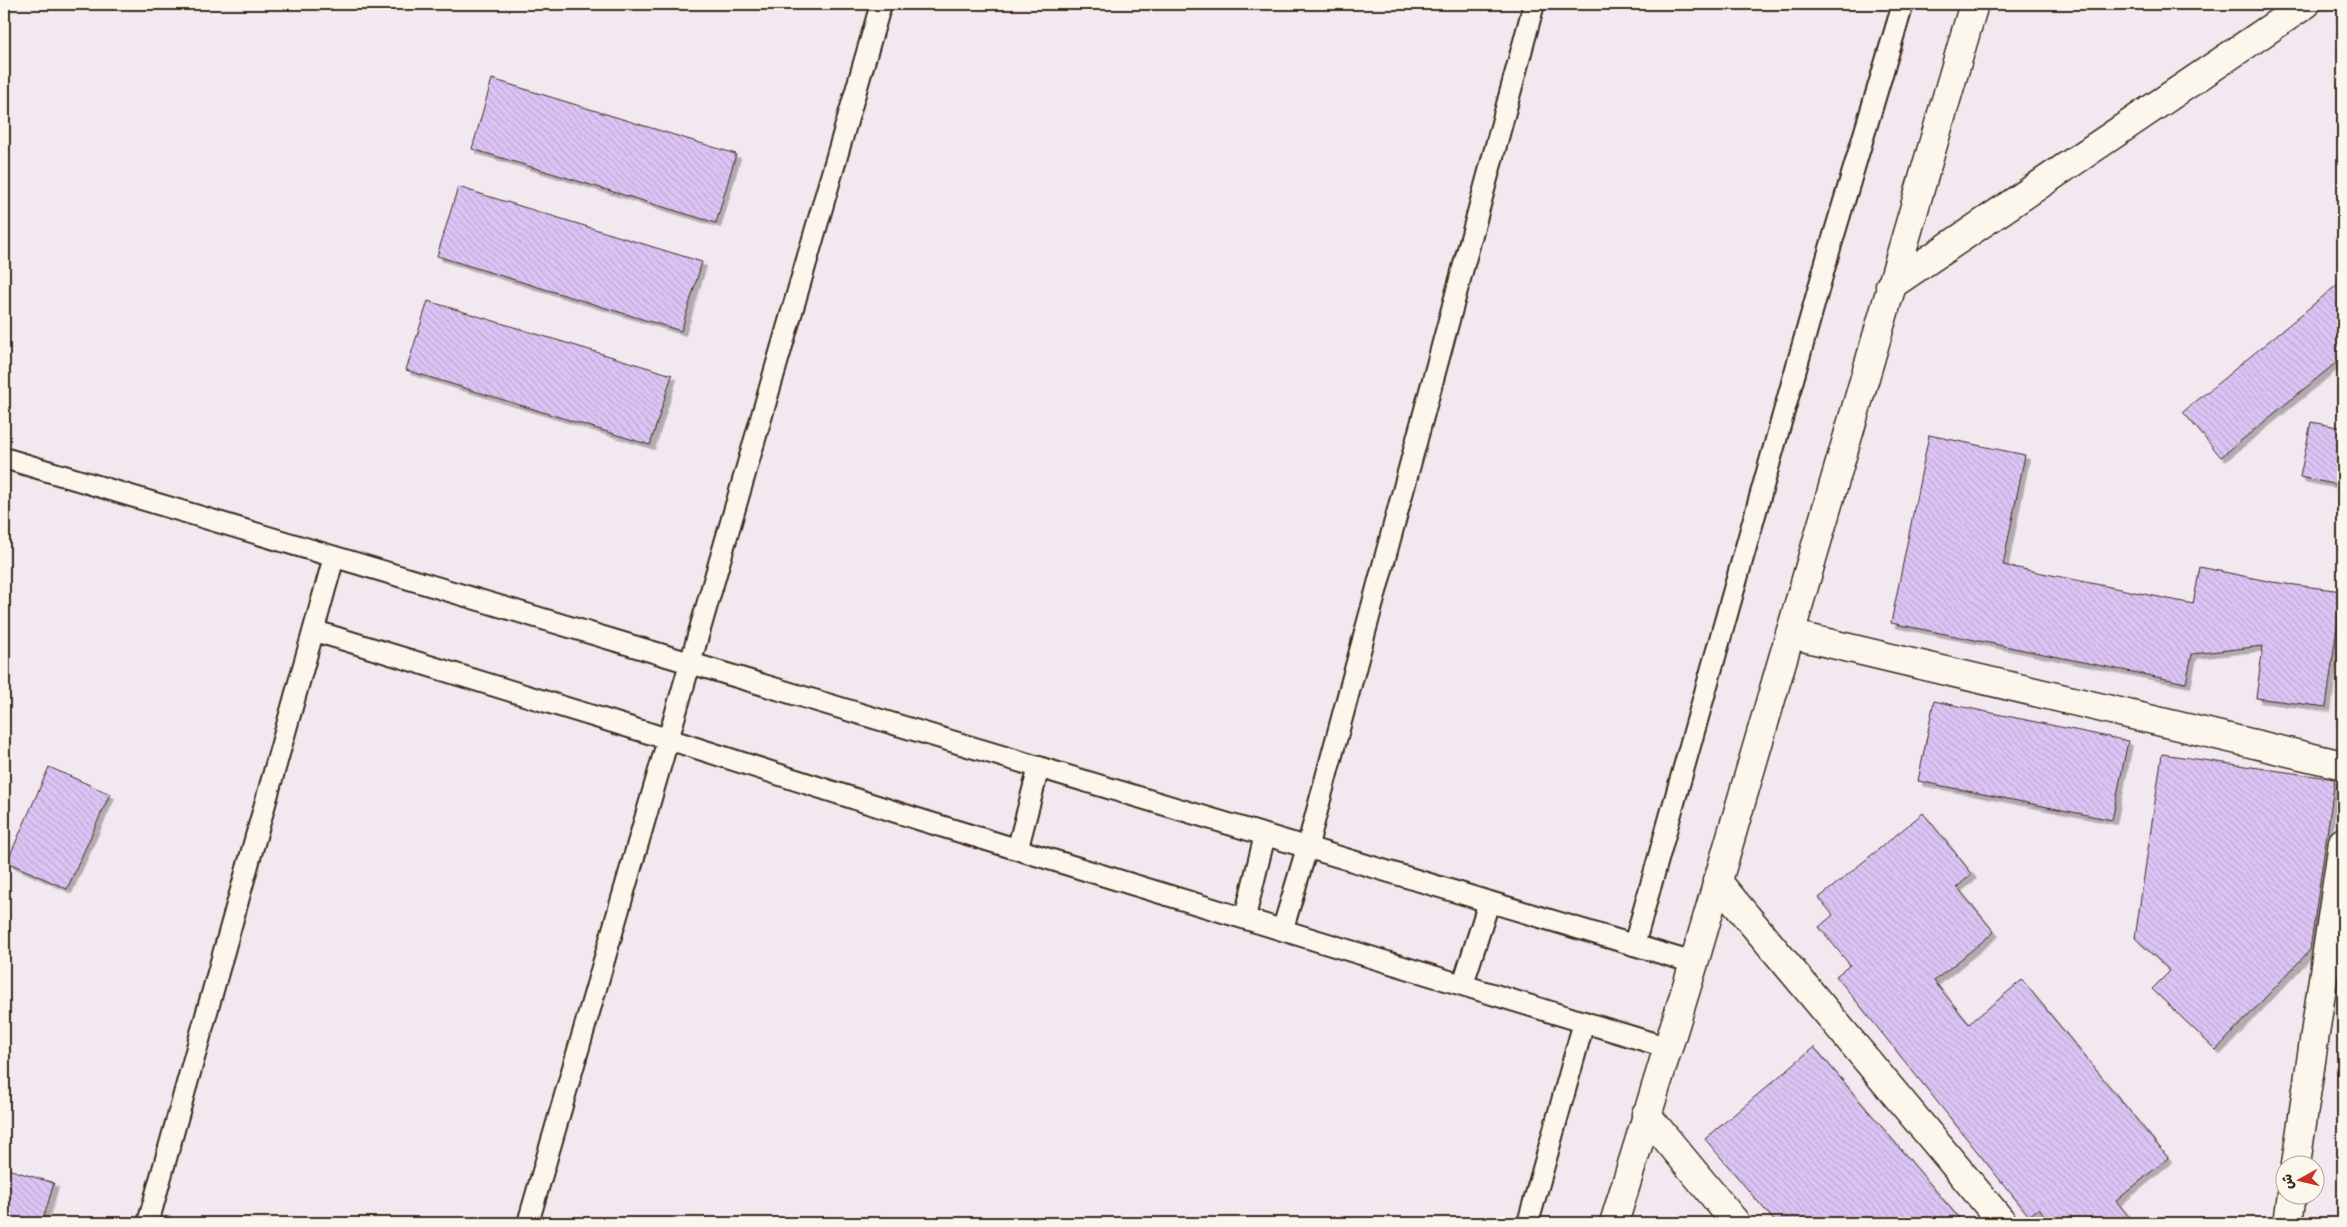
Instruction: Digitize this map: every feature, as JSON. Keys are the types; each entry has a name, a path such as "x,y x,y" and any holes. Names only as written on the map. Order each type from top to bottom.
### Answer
{"street":[{"path":"1614,1223 1646,1114 1669,1048 1890,286 1974,4"},
{"path":"1890,286 2306,4"},
{"path":"1790,634 2343,765"},
{"path":"2297,1154 2343,842"},
{"path":"1717,881 2003,1223"},
{"path":"1646,1114 1736,1223"},
{"path":"2288,1223 2291,1204"}],"lane":[{"path":"528,1223 881,4"},
{"path":"1283,928 1307,848 1534,4"},
{"path":"1634,945 1826,265 1903,4"},
{"path":"4,458 1694,963"},
{"path":"148,1223 315,632 334,557"},
{"path":"315,632 668,739 921,820 1283,928 1669,1048"},
{"path":"1018,848 1039,767"},
{"path":"1245,917 1265,835"},
{"path":"1464,984 1489,902"},
{"path":"1528,1223 1584,1022"}],"building":[{"path":"492,79 736,154 716,223 472,149"},
{"path":"458,187 702,262 681,331 437,256"},
{"path":"2343,280 2343,357 2221,457 2183,412"},
{"path":"428,301 672,375 650,445 406,370"},
{"path":"2311,422 2343,428 2343,486 2300,477"},
{"path":"1929,435 2025,455 2003,565 2193,604 2200,567 2272,582 2342,591 2326,707 2256,698 2263,646 2192,654 2186,683 1891,623"},
{"path":"1934,701 2128,741 2112,820 1918,781"},
{"path":"2162,754 2335,779 2310,950 2216,1050 2152,989 2170,971 2135,938"},
{"path":"49,767 110,794 67,889 7,862"},
{"path":"1923,813 1972,874 1957,887 1994,932 1934,981 1969,1024 2022,980 2168,1158 2116,1201 2134,1223 2050,1223 2039,1208 2029,1216 1836,976 1850,965 1819,927 1833,915 1819,898"},
{"path":"1814,1047 1963,1223 1776,1223 1705,1139"},
{"path":"4,1168 54,1183 42,1223 4,1223"}]}
